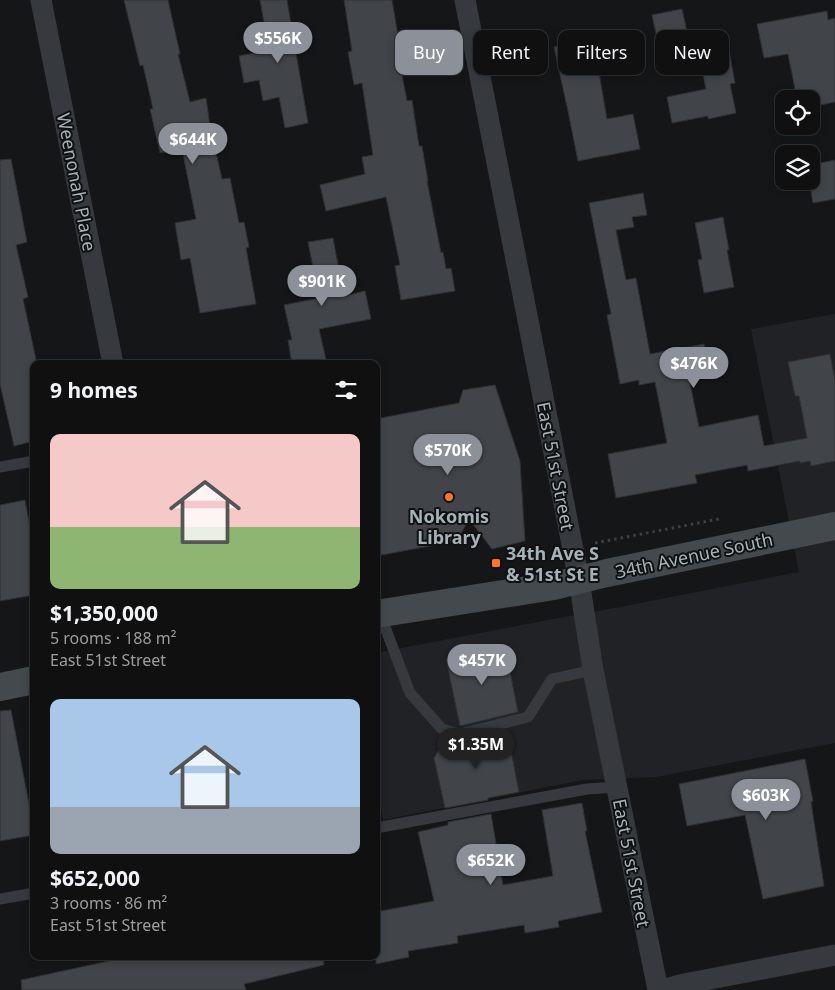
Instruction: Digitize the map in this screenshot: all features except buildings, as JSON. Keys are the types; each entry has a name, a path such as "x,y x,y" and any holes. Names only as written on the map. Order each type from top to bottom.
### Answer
{"street":[{"name":"Weenonah Place","path":"41,0 112,360"},
{"name":"East 51st Street","path":"465,0 578,580 606,739 658,990"},
{"name":"34th Avenue South","path":"380,614 554,586 835,526"},
{"path":"0,687 30,681"},
{"path":"662,990 684,984 835,955"}],"lane":[{"path":"0,467 30,462"},
{"path":"380,619 410,693 442,730 460,734 528,717 552,680 593,670"},
{"path":"380,827 587,789 617,787"},
{"path":"0,899 30,894"}],"path":[{"path":"592,544 728,517"}],"shaded area":[{"path":"835,314 835,743 656,777 582,780 383,820 380,805 380,652 799,572 751,329"}],"place":[{"name":"Nokomis Library","path":"449,497"},
{"name":"34th Ave S & 51st St E","path":"496,563"}]}
